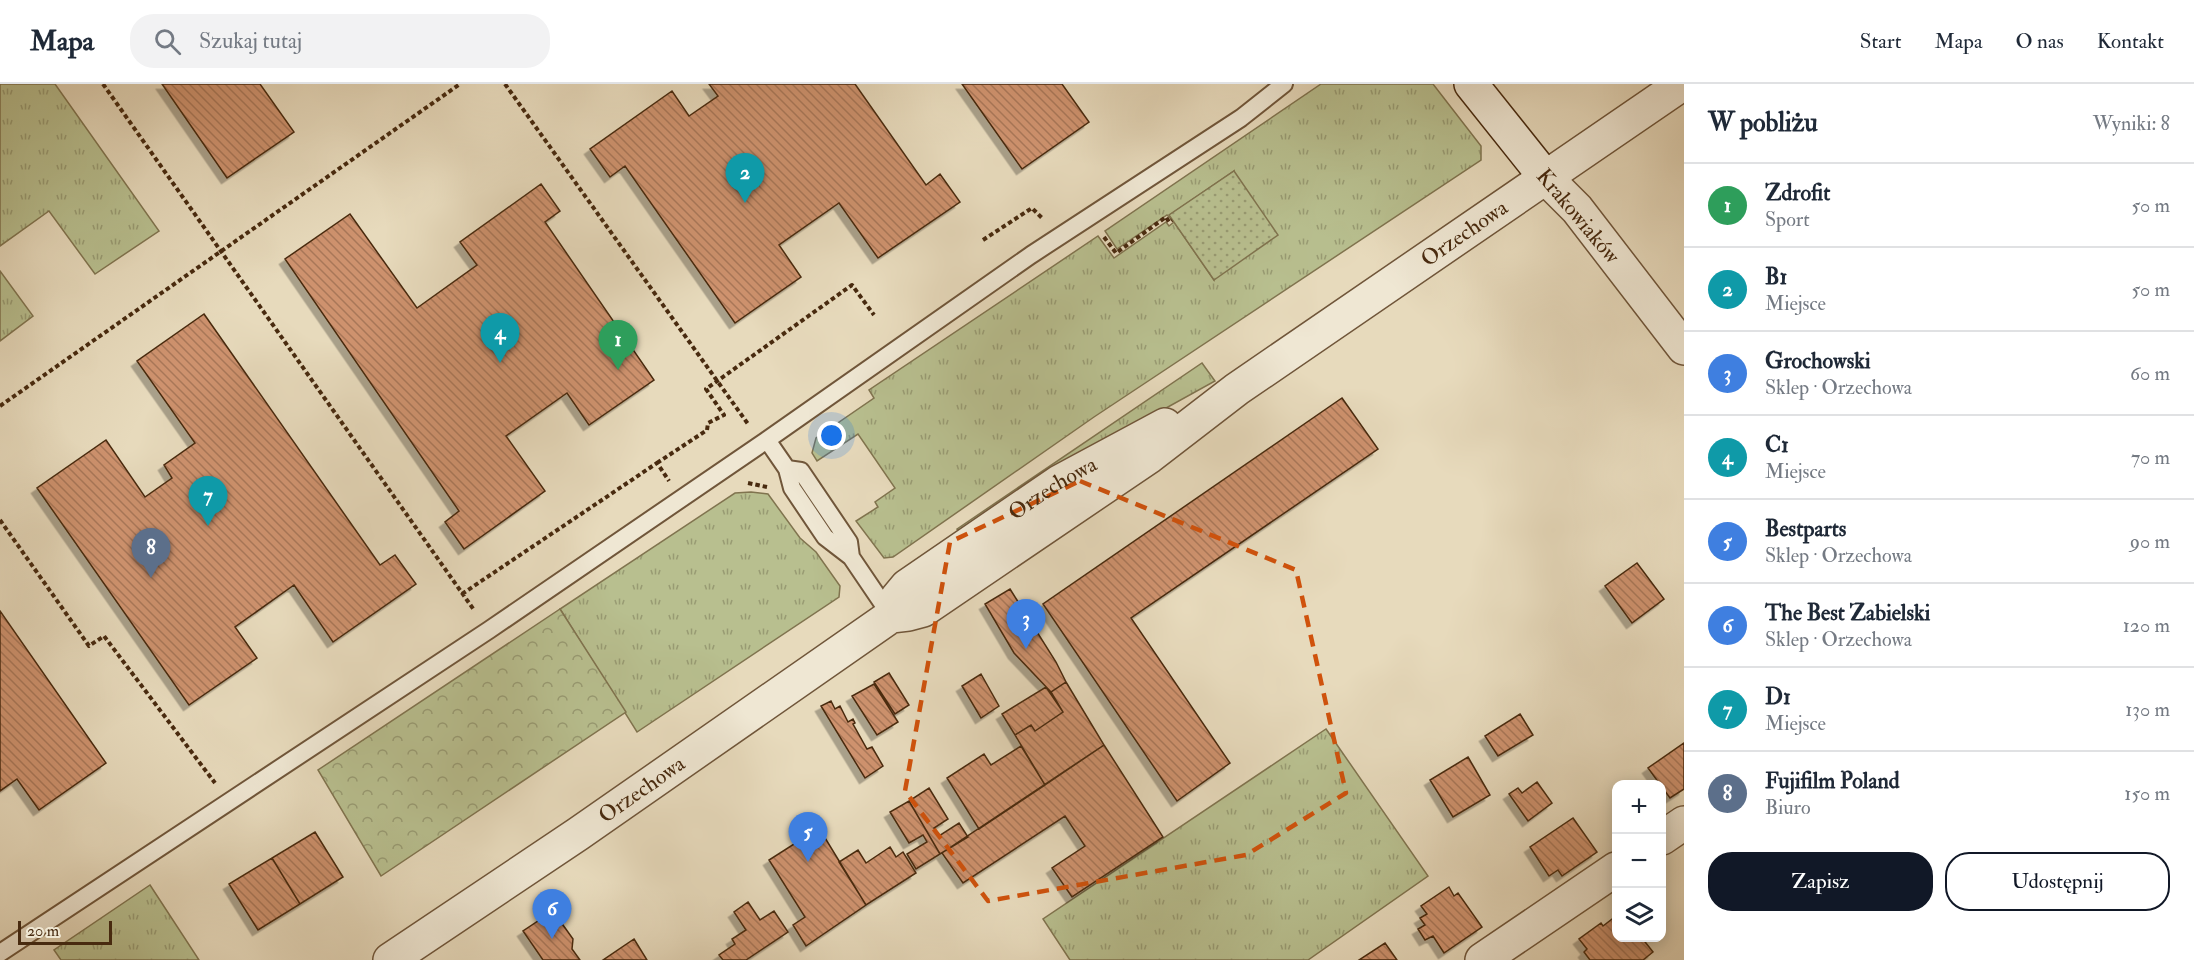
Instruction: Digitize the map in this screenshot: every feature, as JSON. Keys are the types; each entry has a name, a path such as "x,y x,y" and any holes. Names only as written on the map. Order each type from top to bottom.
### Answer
{"street":[{"name":"Krakowiaków","path":"1471,84 1546,178 1577,209 1684,348"},
{"name":"Orzechowa","path":"390,960 578,834 891,615 897,597 907,586 1059,482 1138,438 1237,389 1682,84"},
{"path":"1666,835 1684,823"},
{"path":"1482,960 1612,872"}],"lane":[{"path":"0,953 489,630 765,442 1031,255 1241,118 1284,84"},
{"path":"765,442 787,469 792,488 825,537 851,557 891,615"}],"path":[{"path":"103,84 462,594"},
{"path":"0,406 460,84"},
{"path":"505,84 716,381 765,442"},
{"path":"983,240 1032,208"},
{"path":"1107,241 1116,253 1166,217 1169,222 1172,220"},
{"path":"657,463 707,430 708,423 724,415 706,388 852,285 874,315"},
{"path":"0,520 88,646 104,636 229,803"}],"highlighted area":[{"path":"1080,481 1296,570 1346,793 1246,855 988,901 905,791 950,542"}],"green space":[{"path":"0,84 55,84 159,231 95,274 49,211 0,246"},
{"path":"1321,84 1433,84 1481,146 1481,160 1094,417 893,557 884,558 856,521 878,507 875,502 895,488 858,434 817,461 812,453 816,438 874,398 869,390 1098,236 1114,258 1166,222 1169,226 1174,222 1214,280 1234,171 1170,215 1170,218 1167,215 1117,249 1105,231"},
{"path":"1234,171 1278,235 1214,280 1169,215"},
{"path":"0,271 33,316 0,341"},
{"path":"1202,363 1215,381 1092,449 962,534 957,529"},
{"path":"735,493 768,494 800,538 816,552 840,586 839,597 637,732 560,609"},
{"path":"560,609 626,712 381,876 318,770"},
{"path":"1326,729 1428,876 1308,960 1070,960 1043,919"},
{"path":"150,885 199,960 61,960 54,950"}],"building":[{"path":"162,84 260,84 294,132 227,178"},
{"path":"709,84 855,84 926,185 940,174 960,202 878,258 839,203 779,245 801,277 735,323 625,166 610,177 590,149 672,91 689,116 718,96"},
{"path":"962,84 1062,84 1089,122 1022,169"},
{"path":"541,184 560,211 545,222 654,380 589,425 567,393 506,436 545,491 464,549 445,522 459,511 285,259 350,214 417,308 477,265 460,242"},
{"path":"204,314 380,565 395,555 416,584 333,642 294,585 235,627 257,658 189,705 37,488 106,440 145,497 172,478 164,465 195,443 137,361"},
{"path":"1342,398 1378,449 1131,618 1230,763 1177,801 1043,604"},
{"path":"1637,563 1664,599 1632,623 1605,586"},
{"path":"1010,589 1066,682 1051,692 1014,653 985,604"},
{"path":"0,611 106,763 39,810 17,779 0,791"},
{"path":"889,673 909,705 895,714 874,682"},
{"path":"981,674 999,706 981,718 962,686"},
{"path":"1066,682 1104,745 1045,785 1015,735 1031,725 1035,731 1063,712 1051,692"},
{"path":"874,684 898,722 877,735 852,696"},
{"path":"1046,687 1063,712 1035,731 1031,725 1015,735 1002,714"},
{"path":"831,701 835,709 840,706 848,722 853,719 855,723 853,724 867,749 872,747 883,766 865,778 821,706"},
{"path":"1520,714 1533,735 1498,756 1485,736"},
{"path":"1684,743 1684,789 1670,798 1666,793 1666,780 1657,780 1648,768"},
{"path":"1104,745 1163,837 1072,897 1052,868 1085,846 1065,816 963,883 942,853"},
{"path":"1021,746 1045,785 979,829 947,778 984,754 991,765"},
{"path":"1468,757 1490,795 1453,817 1430,780"},
{"path":"1537,782 1552,803 1528,821 1509,794 1518,788 1522,793"},
{"path":"929,788 948,819 934,828 939,836 959,823 968,837 940,854 909,801"},
{"path":"909,801 940,854 916,869 907,854 927,842 923,835 909,843 890,812"},
{"path":"1573,818 1597,852 1562,876 1558,870 1549,876 1530,847"},
{"path":"819,828 866,905 806,946 793,925 805,917 769,860"},
{"path":"315,832 343,877 300,904 272,858"},
{"path":"890,847 896,857 903,852 916,873 866,905 839,862 858,850 866,863"},
{"path":"272,858 300,904 258,930 229,884"},
{"path":"1449,887 1454,896 1458,893 1482,927 1444,953 1433,936 1425,940 1418,929 1425,925 1420,918 1427,914 1421,906"},
{"path":"748,902 760,920 774,911 788,932 746,960 723,960 719,955 735,944 732,939 746,930 734,912"},
{"path":"553,911 573,939 572,949 580,960 543,960 523,931"},
{"path":"1612,919 1612,942 1645,942 1653,952 1643,960 1590,960 1584,952 1587,949 1579,939 1601,923 1603,926"},
{"path":"634,939 647,960 603,960"},
{"path":"1385,943 1397,960 1359,960"}],"place":[{"name":"B1","path":"745,203"},
{"name":"C1","path":"500,363"},
{"name":"Zdrofit","path":"618,370"},
{"name":"D1","path":"208,526"},
{"name":"Fujifilm Poland","path":"151,578"},
{"name":"Grochowski","path":"1026,649"},
{"name":"Bestparts","path":"808,862"},
{"name":"The Best Zabielski","path":"552,939"}]}
